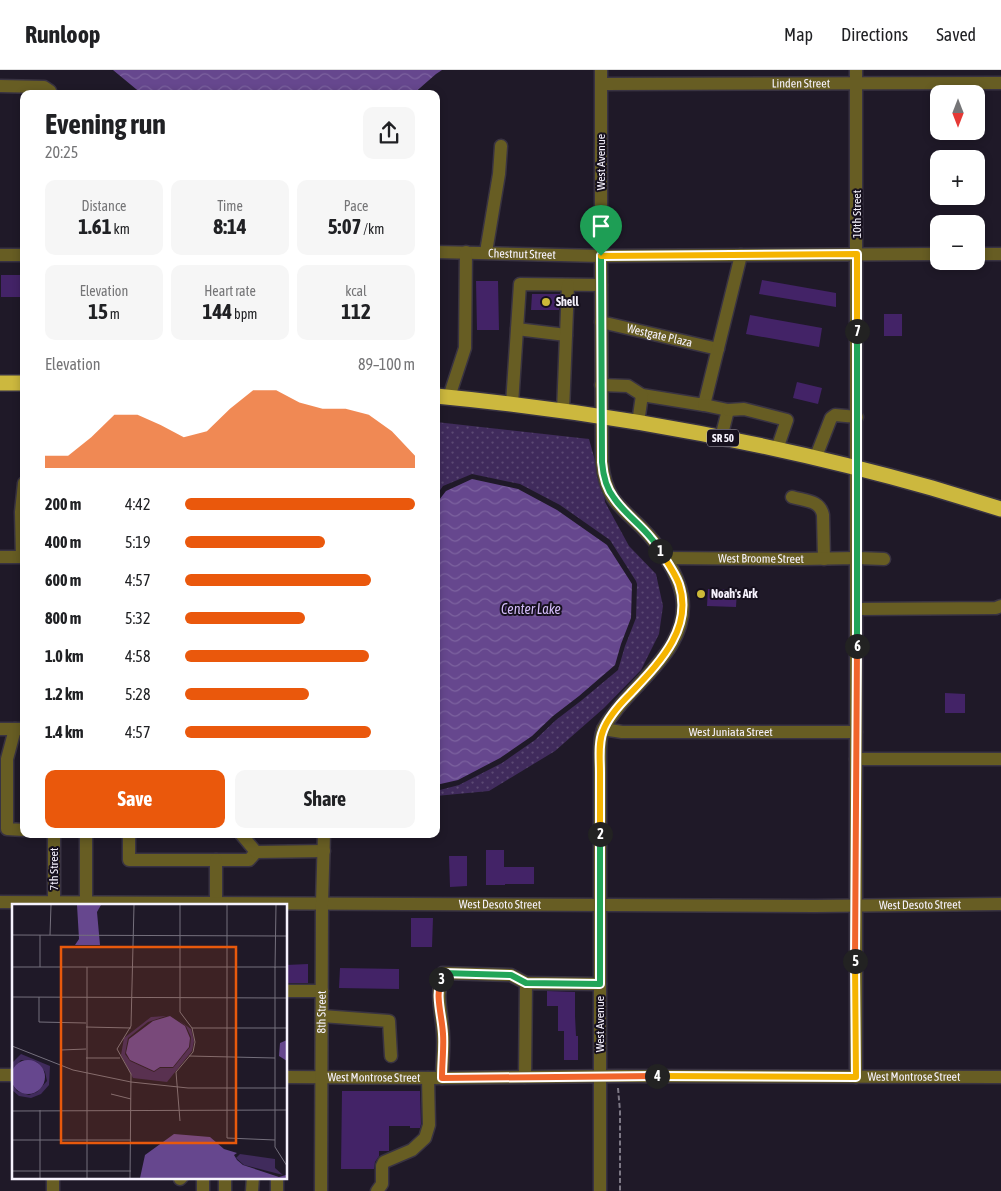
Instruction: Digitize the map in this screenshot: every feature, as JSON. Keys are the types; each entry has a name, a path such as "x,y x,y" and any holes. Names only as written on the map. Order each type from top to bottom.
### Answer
{"highway":[{"path":"0,384 20,384"},
{"name":"SR 50","path":"442,397 564,411 721,438 815,458 932,488 1001,509"}],"street":[{"name":"West Avenue","path":"600,1191 601,737 603,729 621,704 658,664 677,634 682,616 682,598 677,580 652,539 613,498 603,472 601,385 602,70"},
{"name":"Linden Street","path":"602,84 856,77 1001,83"},
{"name":"10th Street","path":"856,77 856,1077"},
{"path":"0,86 36,86 47,90"},
{"path":"486,252 499,174 501,146"},
{"name":"Chestnut Street","path":"440,252 601,256 930,254"},
{"path":"442,397 465,348 466,252"},
{"path":"985,254 1001,254"},
{"path":"0,255 20,255"},
{"path":"704,405 741,255"},
{"path":"512,404 520,284 601,285"},
{"path":"564,411 568,285"},
{"name":"Westgate Plaza","path":"601,322 718,349"},
{"path":"517,329 566,335"},
{"path":"601,385 628,386 642,395 728,410 744,409 787,420 777,450"},
{"path":"638,423 642,395"},
{"path":"721,438 728,410"},
{"path":"815,458 830,418 835,415 857,417"},
{"path":"792,497 815,503 822,509 824,559"},
{"path":"0,557 20,557"},
{"name":"West Broome Street","path":"664,558 884,559"},
{"path":"857,609 996,608 1001,606"},
{"path":"0,729 19,729 7,759 7,830 20,830"},
{"name":"West Juniata Street","path":"603,729 622,732 856,732"},
{"path":"856,759 1001,759"},
{"name":"7th Street","path":"54,838 54,903"},
{"path":"86,838 86,902"},
{"path":"129,838 129,860 249,860 256,852 324,851"},
{"path":"244,838 256,852"},
{"name":"8th Street","path":"322,1191 322,903 324,838"},
{"path":"216,860 216,903"},
{"name":"West Desoto Street","path":"0,902 600,905 1001,904"},
{"path":"442,1078 443,1034 439,1003 440,984 443,973 511,975 526,983 600,984"},
{"path":"525,1077 526,983"},
{"path":"288,991 322,991"},
{"path":"322,1016 390,1021 391,1056"},
{"name":"West Montrose Street","path":"288,1077 1001,1078"},
{"path":"377,1191 382,1184 382,1166 384,1162 412,1150 425,1138 429,1125 428,1078"},
{"path":"54,1178 54,1191"},
{"path":"203,1178 203,1191"},
{"path":"225,1191 226,1178"},
{"path":"252,1191 253,1178"},
{"path":"277,1178 277,1191"}],"path":[{"path":"617,1076 620,1111 620,1191"}],"shaded area":[{"path":"440,422 589,439 605,502 629,546 656,574 663,606 659,634 641,670 604,708 555,751 489,791 440,796 440,790 459,785 502,763 535,740 556,720 618,670 636,618 637,584 610,540 560,505 520,484 472,474 443,486 440,490"}],"water":[{"path":"113,70 442,70 418,90 137,90"},
{"name":"Center Lake","path":"472,479 518,489 557,510 607,545 632,584 631,618 615,665 553,716 532,736 500,758 458,780 440,784 440,499 446,491"}],"building":[{"path":"1,275 20,275 20,297 1,297"},
{"path":"762,280 836,293 836,307 759,294"},
{"path":"476,281 498,281 499,330 477,330"},
{"name":"Shell","path":"532,294 560,294 559,310 531,310"},
{"path":"884,314 902,314 902,336 884,336"},
{"path":"750,315 822,328 819,347 746,334"},
{"path":"797,382 822,388 818,404 793,398"},
{"path":"708,589 737,590 736,607 707,606"},
{"path":"945,693 965,694 965,713 945,713"},
{"path":"486,850 504,850 504,867 534,867 534,884 486,885"},
{"path":"449,856 467,856 467,886 450,887"},
{"path":"411,918 433,918 432,947 411,947"},
{"path":"308,964 308,983 288,983 288,965"},
{"path":"340,968 399,969 399,989 339,988"},
{"path":"547,991 575,992 578,1060 564,1060 564,1031 558,1031 558,1006 547,1006"},
{"path":"342,1091 420,1091 420,1128 389,1126 389,1151 379,1151 374,1169 341,1169"}],"place":[{"name":"Shell","path":"546,302"},
{"name":"Noah's Ark","path":"701,594"}],"route":[{"path":"857,254 856,1077 600,1076 442,1078 443,1034 439,1003 440,984 443,973 511,975 526,983 600,984 601,737 603,729 613,714 658,664 677,634 681,621 682,598 675,575 652,539 613,498 603,472 601,256 857,254"}]}
